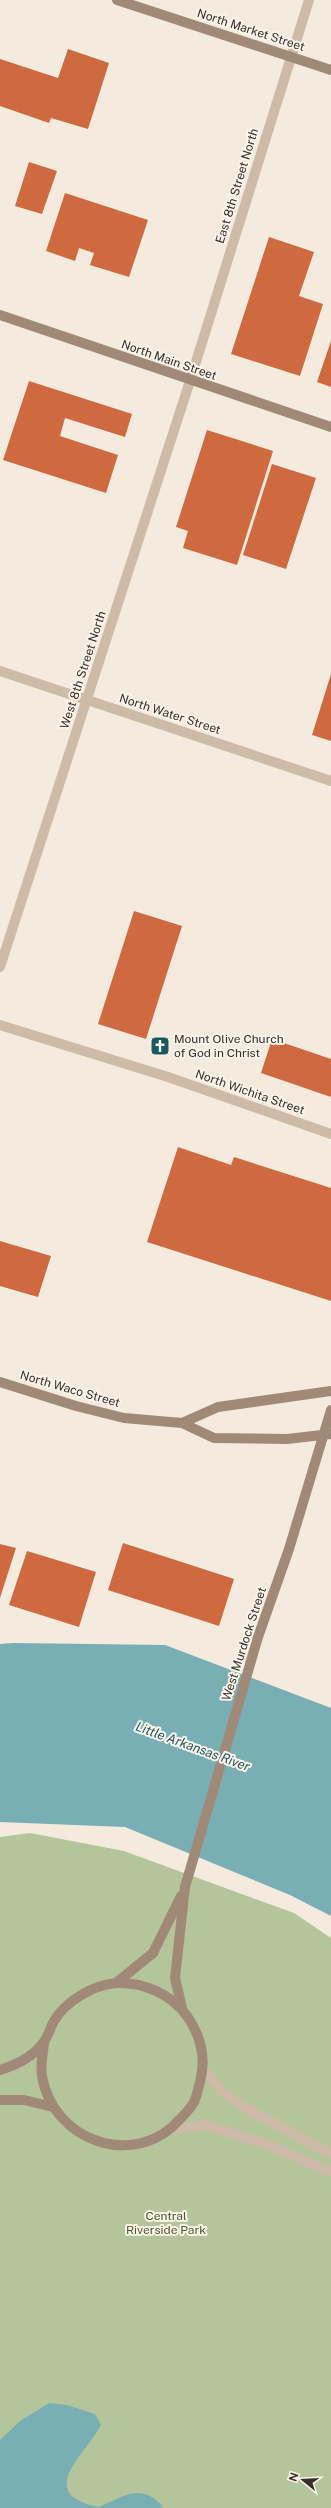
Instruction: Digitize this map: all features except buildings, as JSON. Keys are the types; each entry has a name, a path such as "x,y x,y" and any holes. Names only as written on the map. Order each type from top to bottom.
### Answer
{"street":[{"name":"North Market Street","path":"117,0 331,70"},
{"name":"East 8th Street North","path":"190,381 309,0"},
{"name":"North Main Street","path":"0,315 190,381 331,427"},
{"name":"West 8th Street North","path":"0,967 190,381"},
{"name":"North Water Street","path":"0,671 331,780"},
{"name":"North Wichita Street","path":"0,1025 168,1077 331,1134"},
{"name":"North Waco Street","path":"0,1382 76,1406 124,1418 182,1423 214,1438 287,1439 327,1435"},
{"name":"North Waco Street","path":"182,1423 218,1407 331,1391"},
{"name":"West Murdock Street","path":"116,1983 153,1952 185,1887 258,1637 327,1435 331,1410"},
{"name":"West Murdock Street","path":"182,2008 157,1991 140,1985 116,1983 91,1989 70,2002 54,2021 44,2043 42,2076 53,2107 70,2128 100,2142 120,2146 147,2142 171,2130 194,2103 203,2069 202,2047 194,2027 182,2008 175,1978 185,1887"},
{"path":"0,2070 18,2064 44,2043"},
{"path":"203,2069 221,2090 242,2106 331,2154"},
{"path":"0,2100 24,2100 53,2107"},
{"path":"171,2130 205,2125 266,2144 331,2172"}],"green space":[{"name":"Central Riverside Park","path":"30,1833 124,1851 294,1913 331,1938 331,2508 0,2508 0,1837"}],"water":[{"name":"Little Arkansas River","path":"0,1644 165,1645 331,1708 331,1916 290,1895 125,1827 0,1822"},
{"path":"49,2403 67,2405 95,2414 101,2425 70,2471 67,2482 69,2492 79,2501 99,2507 124,2496 140,2493 148,2495 156,2500 164,2508 0,2508 0,2440 20,2421"}],"place":[{"name":"Mount Olive Church of God in Christ","path":"160,1046"}]}
